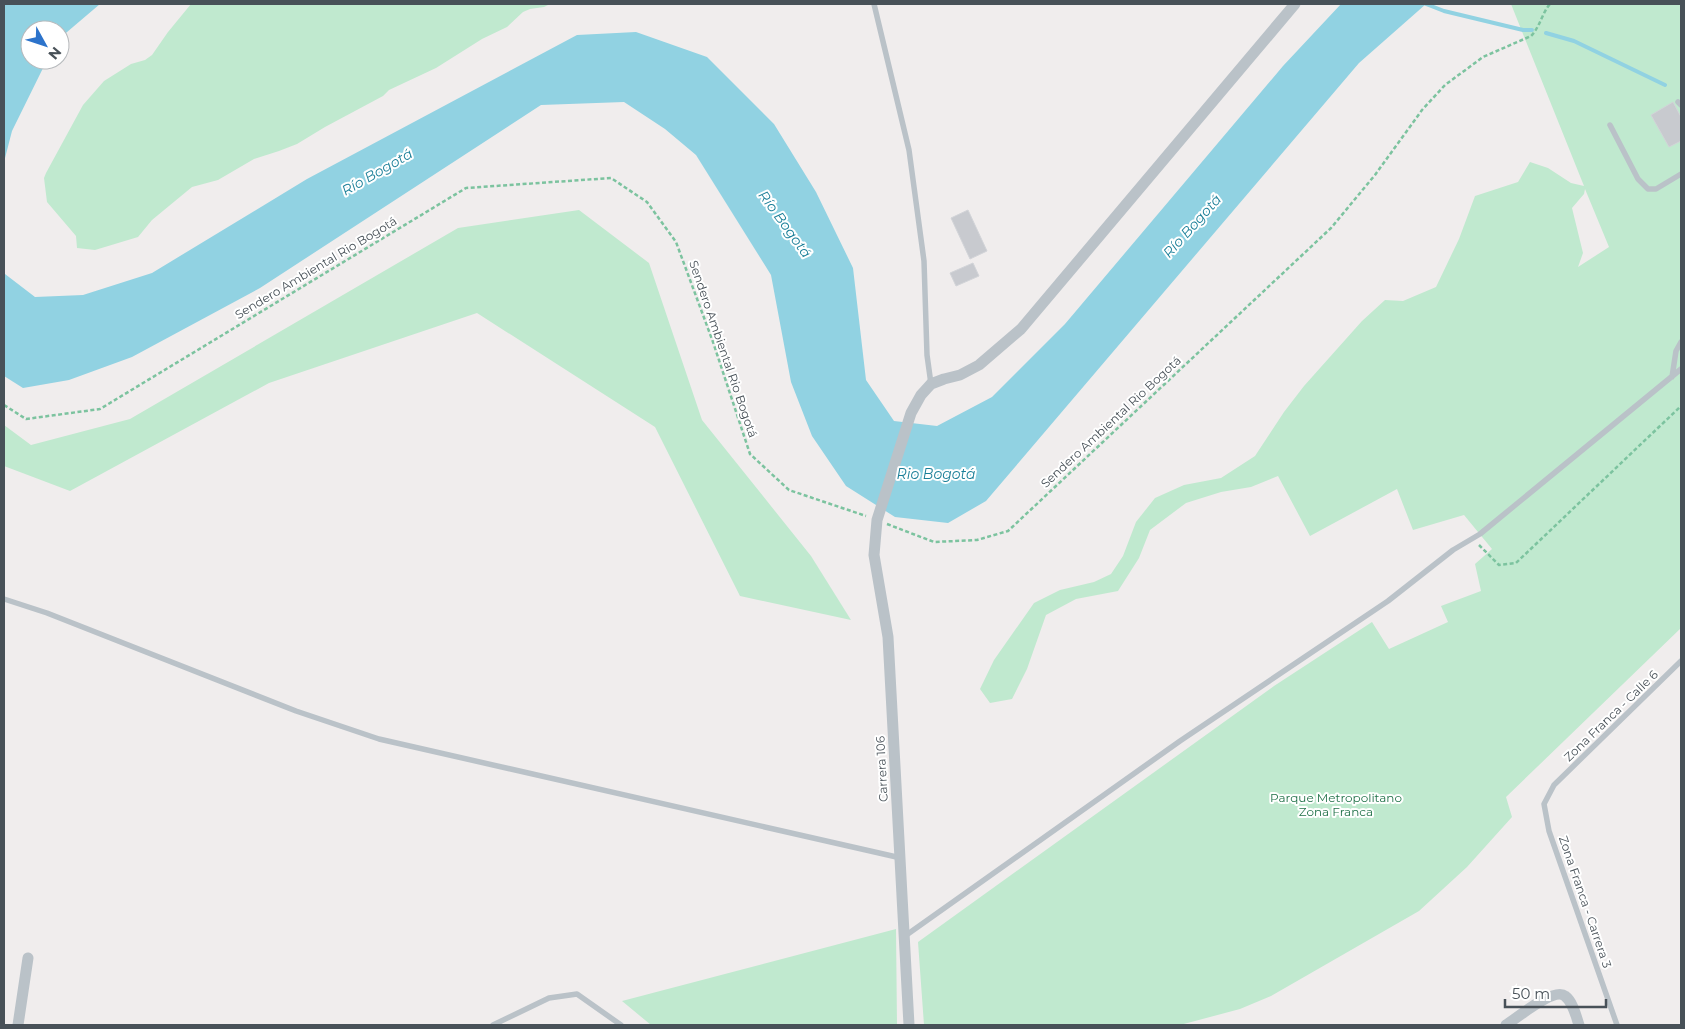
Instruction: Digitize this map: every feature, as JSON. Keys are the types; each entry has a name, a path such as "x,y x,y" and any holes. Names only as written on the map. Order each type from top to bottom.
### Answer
{"street":[{"path":"931,384 960,375 979,365 1021,329 1295,4"},
{"name":"Carrera 106","path":"909,1025 888,637 874,555 878,516 911,412 921,395 931,384"},
{"path":"18,1025 28,958"},
{"path":"1506,1025 1550,996 1559,994 1565,996 1570,1003 1579,1025"}],"lane":[{"path":"874,4 909,150 924,260 931,384"},
{"path":"1610,125 1638,178 1648,189 1656,189 1681,174"},
{"path":"1672,376 1676,352 1681,342"},
{"path":"905,936 1180,741 1388,600 1453,550 1480,534 1681,369"},
{"path":"4,599 48,613 296,711 379,739 901,858"},
{"name":"Zona Franca - Calle 6","path":"1554,785 1681,661"},
{"name":"Zona Franca - Carrera 3","path":"1554,785 1544,804 1549,831 1617,1025"},
{"path":"493,1025 549,998 577,994 621,1025"}],"path":[{"name":"Sendero Ambiental Rio Bogotá","path":"4,405 26,419 100,409 466,188 611,178 647,202 676,242 713,342 750,454 789,490 878,516 934,542 977,540 1008,531 1331,228 1375,175 1422,110 1439,91 1483,57 1531,36 1550,4"},
{"path":"1479,545 1498,565 1516,563 1681,406"}],"green space":[{"path":"191,4 550,4 523,12 507,27 482,39 436,68 389,90 383,96 297,144 254,159 218,180 192,187 152,220 138,237 95,250 77,248 76,236 47,202 44,178 46,173 83,105 104,81 131,64 145,60 152,55"},
{"name":"Parque Metropolitano Zona Franca","path":"1511,4 1681,4 1681,628 1506,797 1512,817 1467,867 1419,911 1271,996 1240,1009 1180,1025 924,1025 918,942 1274,686 1372,622 1389,649 1448,622 1441,606 1481,591 1475,564 1492,549 1464,515 1413,530 1397,489 1310,536 1278,476 1251,487 1221,492 1186,503 1150,530 1139,558 1118,591 1076,599 1046,615 1027,669 1012,699 990,703 980,689 994,660 1034,603 1060,590 1094,582 1111,574 1123,556 1136,522 1155,498 1184,485 1221,478 1255,456 1304,386 1362,321 1385,300 1403,301 1436,287 1459,239 1475,196 1518,182 1530,162 1548,168 1571,183 1584,186","holes":["1585,189 1609,247 1578,267 1583,253 1572,208 1584,194"]},
{"path":"579,210 649,263 702,420 811,556 851,620 740,596 655,427 477,313 269,383 70,491 4,466 4,425 31,445 130,419 458,228"},
{"path":"896,929 897,1025 651,1025 622,1001"}],"water":[{"path":"4,4 100,4 70,30 70,20 20,20 20,70 42,70 12,131 4,162"},
{"name":"Rio Bogotá","path":"1341,4 1426,4 1359,63 986,501 948,523 895,517 846,486 812,436 791,382 771,275 696,155 665,129 624,102 541,105 260,288 132,357 69,380 23,388 4,376 4,269 5,274 35,297 83,295 152,273 307,179 577,35 636,32 707,57 774,124 816,192 853,268 866,380 894,421 937,426 992,397 1065,324 1283,66"}],"building":[{"path":"1673,102 1681,117 1681,141 1669,147 1651,115"},
{"path":"968,210 987,251 970,259 951,218"},
{"path":"973,263 979,276 956,286 950,273"}],"waterway":[{"path":"1426,4 1444,11 1523,30 1532,30"},
{"path":"1546,33 1574,41 1665,85"}],"water label":[{"name":"Río Bogotá","path":"377,172"},
{"name":"Río Bogotá","path":"785,224"},
{"name":"Río Bogotá","path":"1192,226"}]}
